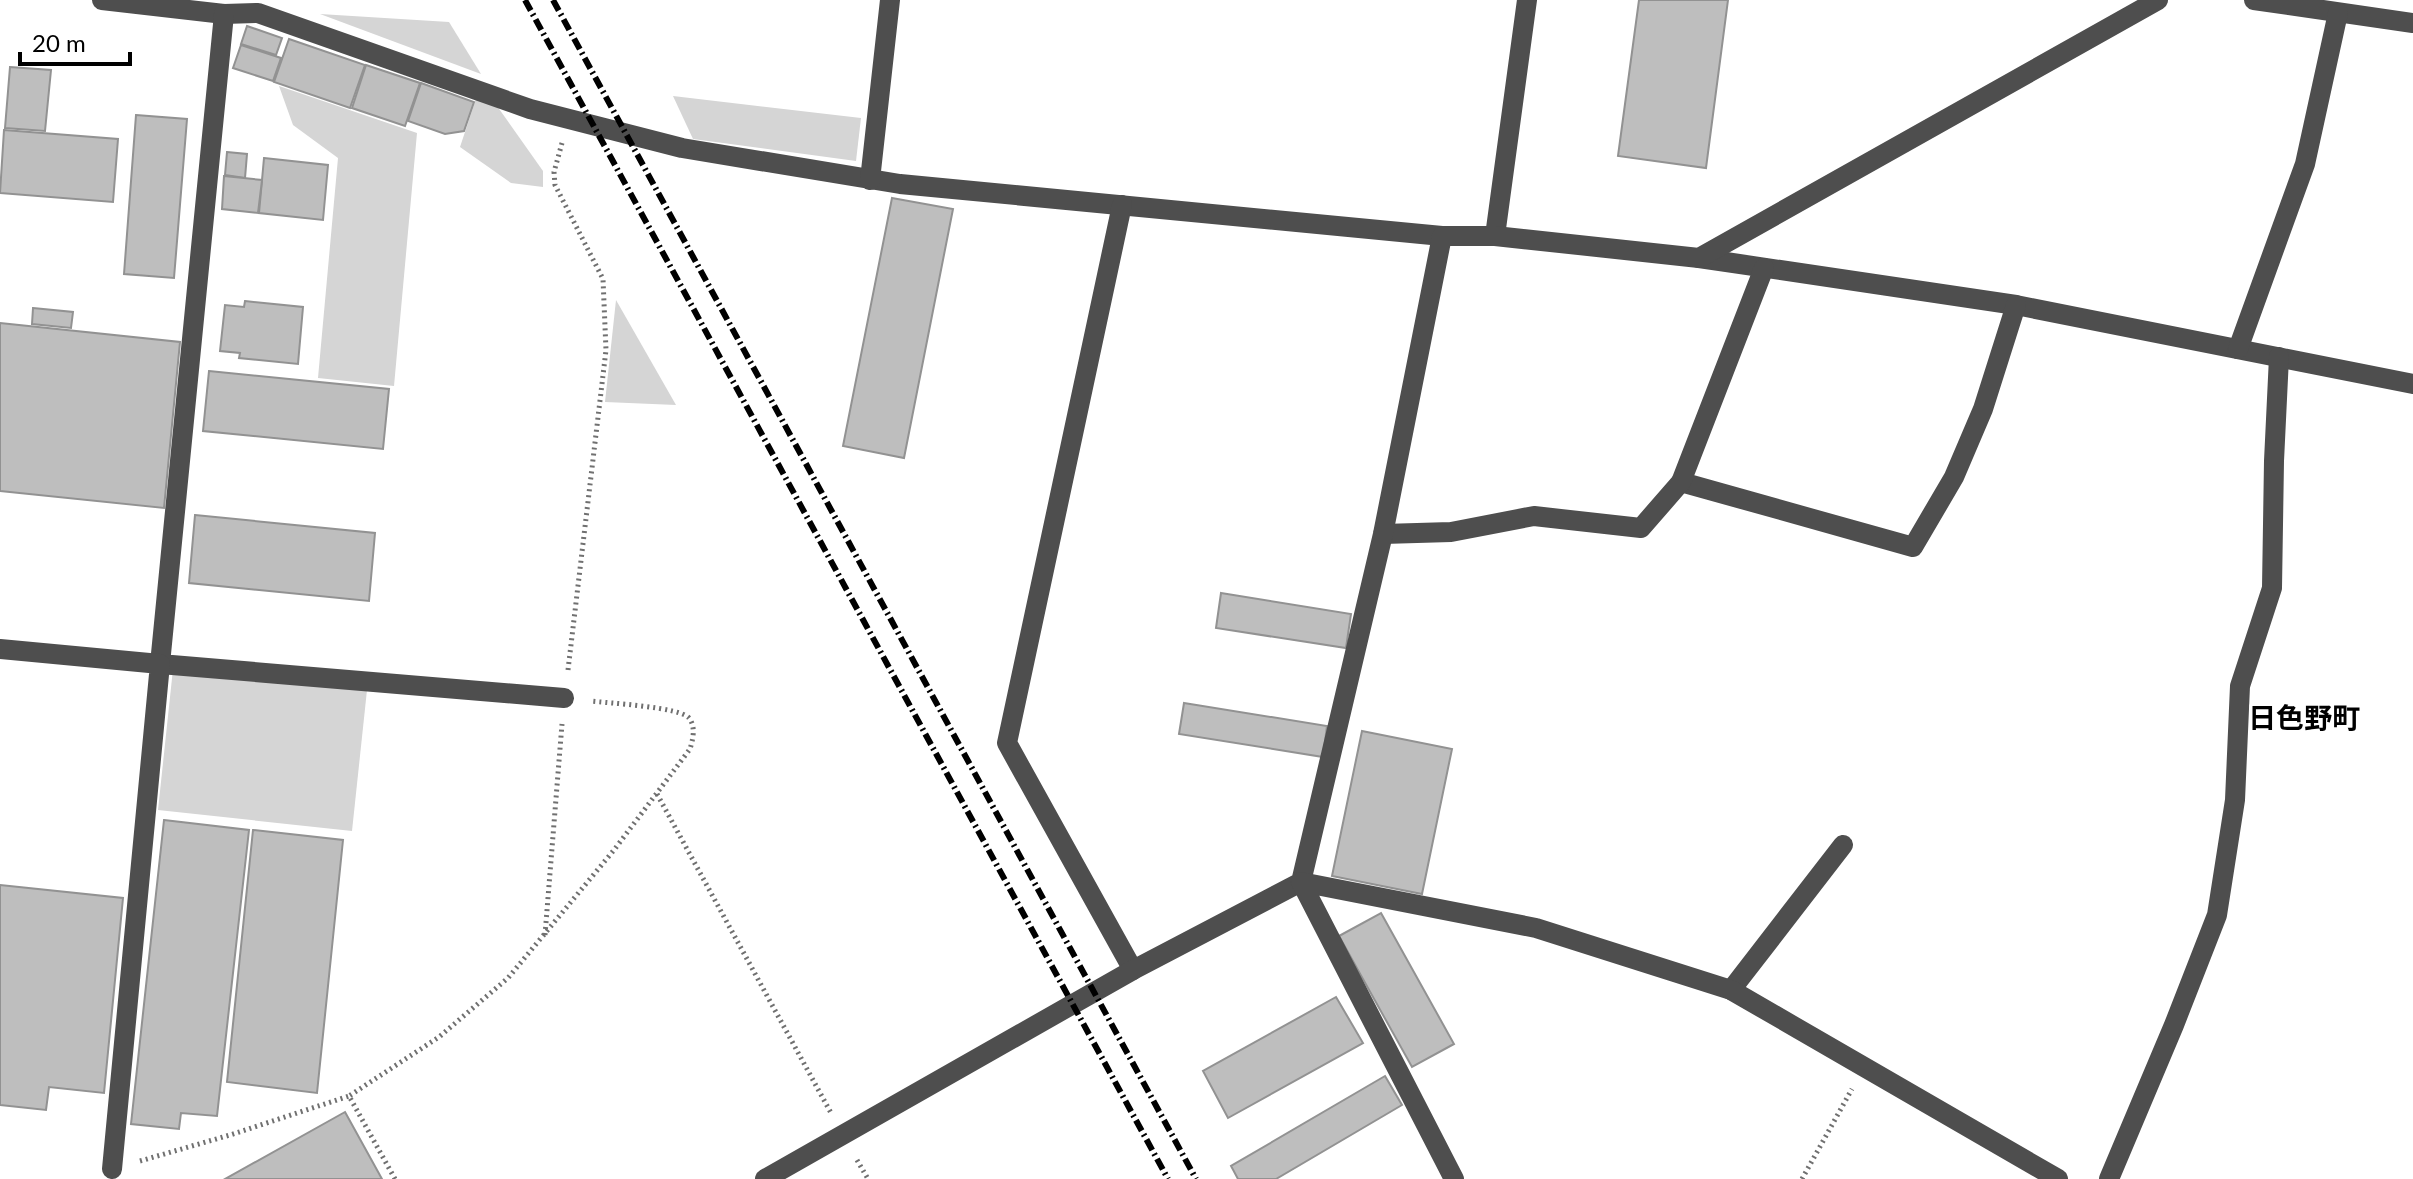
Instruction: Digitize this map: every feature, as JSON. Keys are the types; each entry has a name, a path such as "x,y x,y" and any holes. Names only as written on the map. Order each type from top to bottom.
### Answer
{"street":[{"path":"102,0 224,14 258,7 530,109 682,148 870,180 1442,236 1495,236 1699,258 2016,305 2413,384"},
{"path":"870,180 890,0"},
{"path":"1495,236 1527,0"},
{"path":"1699,258 2158,0"},
{"path":"2254,0 2413,23"},
{"path":"2238,349 2305,164 2338,13"},
{"path":"112,1169 224,14"},
{"path":"1122,205 1007,743 1133,970"},
{"path":"1442,236 1383,534 1301,882 1454,1179"},
{"path":"1383,534 1451,532 1534,516 1641,528 1681,482 1764,268"},
{"path":"1681,482 1913,547 1960,463 1983,409 2016,305"},
{"path":"2109,1179 2217,915 2235,800 2240,686 2272,588 2279,357"},
{"path":"0,649 564,698"},
{"path":"1731,990 1843,845"},
{"path":"765,1179 1133,970 1301,882 1536,928 1731,990 2058,1179"}],"path":[{"path":"530,109 565,132 554,172 555,185 603,279 606,350 564,698 545,935"},
{"path":"112,1169 349,1096 439,1037 508,978 690,749 693,732 687,715 671,710 564,698"},
{"path":"657,794 868,1179"},
{"path":"1802,1179 1865,1067"},
{"path":"349,1096 395,1179"}],"shaded area":[{"path":"320,14 449,22 481,74"},
{"path":"279,86 417,133 394,386 318,378 338,158 293,125"},
{"path":"673,96 861,118 856,161 693,139"},
{"path":"476,99 497,106 543,171 543,187 511,183 460,147"},
{"path":"616,300 676,405 605,402"},
{"path":"173,669 367,690 352,831 158,810"}],"building":[{"path":"1639,0 1728,0 1706,168 1618,156"},
{"path":"247,26 282,38 276,55 241,44"},
{"path":"289,39 365,65 350,108 274,82"},
{"path":"241,45 281,58 273,81 233,68"},
{"path":"366,65 420,83 405,126 352,108"},
{"path":"10,67 51,70 45,131 5,128"},
{"path":"421,83 474,102 464,131 445,134 408,121"},
{"path":"136,115 187,119 174,278 124,274"},
{"path":"4,130 118,139 113,202 0,193"},
{"path":"227,152 247,154 245,178 225,175"},
{"path":"264,158 328,165 323,220 259,213"},
{"path":"224,176 262,180 258,213 222,209"},
{"path":"892,198 953,209 904,458 843,446"},
{"path":"245,301 303,307 298,364 239,358 240,353 220,351 225,305 244,307"},
{"path":"33,308 73,312 71,328 32,324"},
{"path":"0,323 180,342 164,508 0,491"},
{"path":"209,371 389,389 383,449 203,431"},
{"path":"195,515 375,533 369,601 189,583"},
{"path":"1221,593 1351,614 1346,648 1216,628"},
{"path":"1184,703 1327,726 1323,757 1179,734"},
{"path":"1362,731 1452,749 1422,894 1332,876"},
{"path":"164,820 249,830 217,1116 181,1113 179,1129 131,1124"},
{"path":"253,830 343,840 317,1093 227,1082"},
{"path":"0,885 123,898 104,1093 49,1087 46,1110 0,1105"},
{"path":"1381,913 1454,1044 1412,1067 1339,936"},
{"path":"1336,997 1363,1043 1228,1118 1203,1071"},
{"path":"1385,1076 1402,1105 1276,1179 1238,1179 1231,1166"},
{"path":"345,1112 382,1179 225,1179"}],"railway":[{"path":"525,0 1168,1179"},
{"path":"553,0 1196,1179"}],"district":[{"name":"日色野町","path":"2304,718"}]}
